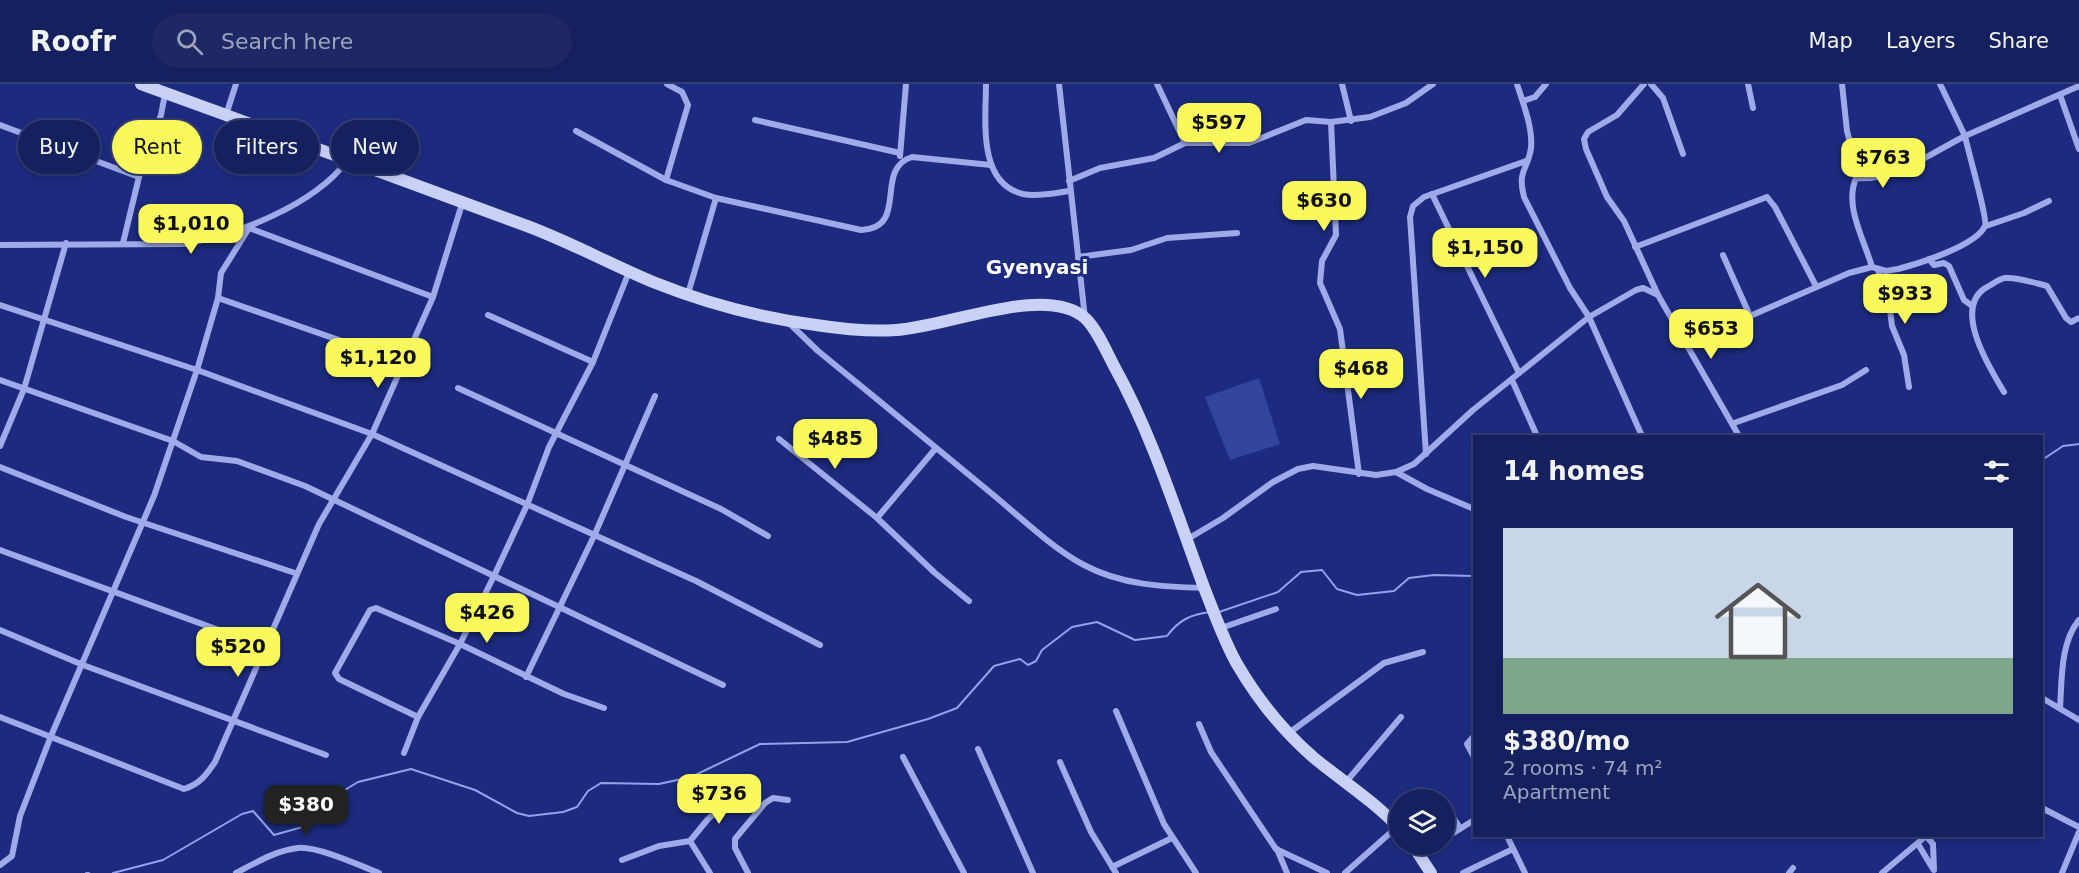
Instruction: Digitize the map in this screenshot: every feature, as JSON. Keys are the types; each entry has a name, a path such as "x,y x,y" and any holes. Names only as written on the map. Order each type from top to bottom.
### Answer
{"street":[{"path":"141,84 331,155"},
{"path":"226,115 236,84"},
{"path":"666,84 682,92 688,105 666,180"},
{"path":"900,162 906,84"},
{"path":"986,84 986,146 1000,181 1020,193 1069,191"},
{"path":"1059,84 1069,191 1085,318 1131,400 1159,464 1185,540 1216,618 1254,692 1289,734 1389,818"},
{"path":"1157,84 1185,143"},
{"path":"1342,84 1351,121"},
{"path":"1069,181 1100,168 1154,158 1185,143 1242,144 1306,120 1351,121 1392,110 1422,94 1433,84"},
{"path":"1517,84 1531,138 1531,150 1521,184 1524,197 1570,288 1589,316 1642,435"},
{"path":"1523,101 1535,97 1546,84"},
{"path":"1644,84 1617,115 1588,132 1584,139 1607,197 1624,221 1658,295 1734,423 1739,435"},
{"path":"1650,84 1666,105 1683,154"},
{"path":"1748,84 1753,108"},
{"path":"1842,84 1847,131 1858,173 1851,189 1852,208 1889,302 1892,326 1904,355 1909,387"},
{"path":"1940,84 1965,136 1972,172 1984,208 1986,226"},
{"path":"1856,178 1872,180 1891,173 1965,136 2079,86"},
{"path":"123,243 139,177 161,115 165,93"},
{"path":"2060,95 2079,149"},
{"path":"755,120 900,153"},
{"path":"1331,122 1336,235 1322,261 1320,283 1340,329 1359,474"},
{"path":"0,124 139,177"},
{"path":"576,131 666,180 716,198 861,230 870,230 882,222 889,212 895,168 900,162 912,157 992,165"},
{"path":"1425,454 1410,217 1417,201 1526,161"},
{"path":"0,245 184,244 249,228 311,193 337,174"},
{"path":"382,174 531,228 688,294 785,320 854,329 895,330 969,318 1014,305 1043,305 1073,310 1085,318"},
{"path":"1432,194 1519,373"},
{"path":"1635,247 1767,197 1775,207 1816,286"},
{"path":"688,294 716,198"},
{"path":"1685,340 1750,316 1816,286 1875,269 1898,269 1929,259 1959,246 1977,235 1986,226 2024,213 2049,201"},
{"path":"0,717 184,789 198,783 211,769 319,524 372,434 402,362 433,297 462,204"},
{"path":"249,228 433,297"},
{"path":"0,865 12,856 20,816 51,736 144,522 197,370 218,298 221,273 249,228"},
{"path":"1078,257 1131,250 1167,238 1237,233"},
{"path":"0,446 24,389 66,243"},
{"path":"1724,255 1750,316"},
{"path":"1929,259 1934,265 1944,263 1949,266 1964,300 1971,305"},
{"path":"404,753 418,717 460,644 493,578 556,433 593,362 629,271"},
{"path":"2004,392 1988,366 1971,317 1971,305 1984,288 1998,280 2010,279 2047,286 2066,318 2072,322 2079,318"},
{"path":"1185,540 1223,518 1272,482 1298,469 1313,466 1376,475 1396,472 1414,464 1473,410 1589,316 1636,290 1643,288 1658,295"},
{"path":"218,298 402,362"},
{"path":"0,305 197,370 372,434 725,595 820,645"},
{"path":"488,315 593,362"},
{"path":"785,320 818,351 936,448 1030,525 1084,565 1117,578 1140,583 1165,587 1205,588"},
{"path":"1734,423 1842,385 1866,370"},
{"path":"0,380 173,441 201,457 237,461 294,482 723,685"},
{"path":"1512,380 1537,435"},
{"path":"458,388 721,509 768,536"},
{"path":"526,677 594,536 655,396"},
{"path":"779,439 877,518 935,573 969,601"},
{"path":"877,518 936,448"},
{"path":"0,467 144,522 296,573"},
{"path":"1396,472 1427,489 1473,509"},
{"path":"0,549 265,647"},
{"path":"418,717 339,679 335,673 365,615 376,608 460,644 526,677 604,708"},
{"path":"1216,618 1276,609"},
{"path":"2060,708 2063,664 2071,630 2079,620"},
{"path":"0,630 83,665 326,755"},
{"path":"1289,734 1384,663 1423,652"},
{"path":"2043,699 2079,720"},
{"path":"1116,711 1172,838 1196,873"},
{"path":"1346,782 1401,717"},
{"path":"1199,724 1211,752 1276,849 1287,873"},
{"path":"1473,737 1467,744 1473,755"},
{"path":"978,749 1033,873"},
{"path":"903,757 964,873"},
{"path":"1060,762 1091,832 1114,870 1172,838"},
{"path":"748,873 735,848 735,839 765,803 773,798 788,800"},
{"path":"622,860 659,846 690,841 731,799 747,802"},
{"path":"2043,809 2079,827"},
{"path":"1455,820 1460,828"},
{"path":"1455,831 1473,821"},
{"path":"2062,873 2079,832"},
{"path":"1345,873 1389,836"},
{"path":"1507,837 1525,873"},
{"path":"1882,873 1925,837"},
{"path":"1927,837 1933,844 1935,872"},
{"path":"690,841 710,873"},
{"path":"1918,844 1935,872"},
{"path":"236,873 279,852 300,847 359,862 379,873"},
{"path":"1276,849 1327,873"},
{"path":"1463,873 1513,849"},
{"path":"1420,855 1431,873"}],"shaded area":[{"path":"1259,378 1280,444 1230,460 1205,397"}],"waterway":[{"path":"2043,459 2063,446 2079,444"},
{"path":"1219,612 1278,592 1301,572 1322,570 1337,589 1357,595 1394,591 1409,578 1434,575 1473,576"},
{"path":"113,873 163,860 242,814 253,811 274,835 306,826 325,802 358,782 411,769 475,790 517,813 529,816 563,812 577,807 588,791 601,783 659,784 691,777 760,744 847,742 928,719 957,708 994,666 1020,659 1028,665 1036,661 1042,650 1072,627 1097,622 1135,640 1167,636 1186,619 1197,614 1211,612"}],"district":[{"name":"Gyenyasi","path":"1037,267"}]}
